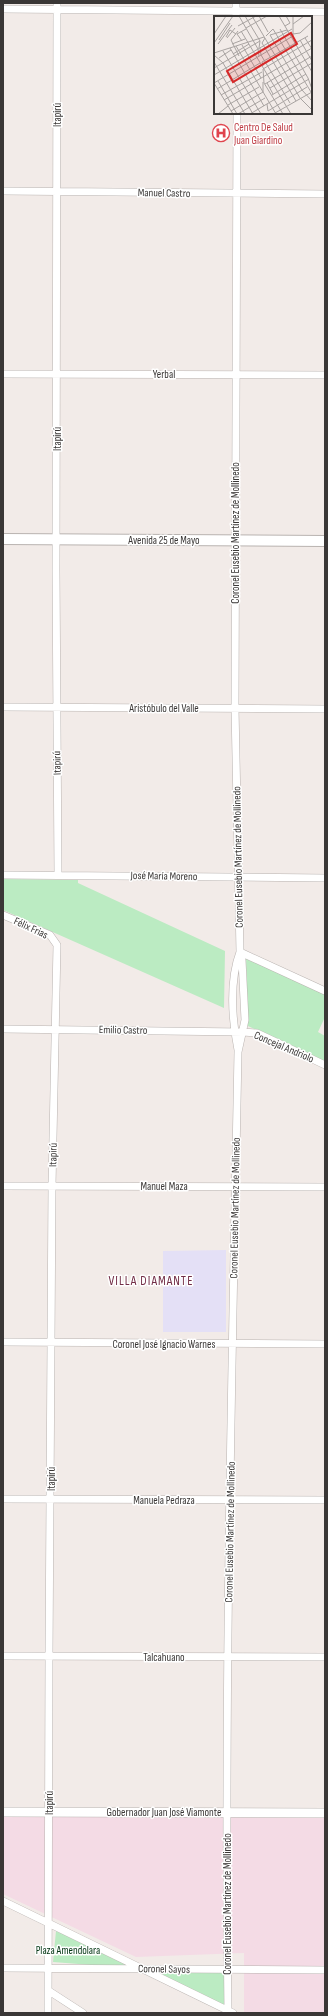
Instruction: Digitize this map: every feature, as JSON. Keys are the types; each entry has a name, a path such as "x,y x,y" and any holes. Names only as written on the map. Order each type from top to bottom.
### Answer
{"main road":[{"name":"Avenida 25 de Mayo","path":"3,540 325,541"}],"street":[{"path":"236,3 236,14"},
{"path":"3,8 57,6 236,14 325,12"},
{"name":"Itapirú","path":"57,6 56,707 58,874"},
{"name":"Coronel Eusebio Martínez de Mollinedo","path":"237,114 235,708 240,952 242,960 245,1020 238,1052"},
{"name":"Manuel Castro","path":"3,192 57,191 325,194"},
{"name":"Yerbal","path":"3,374 325,375"},
{"name":"Aristóbulo del Valle","path":"3,707 325,709"},
{"name":"José María Moreno","path":"3,875 58,874 325,878"},
{"name":"Félix Frias","path":"3,915 50,936 57,945"},
{"name":"Itapirú","path":"48,2013 52,1186 54,1029 57,945"},
{"path":"240,952 325,991"},
{"name":"Coronel Eusebio Martínez de Mollinedo","path":"230,2012 228,1970 227,1812 230,1500 238,1052 234,1031 234,978 240,952"},
{"name":"Emilio Castro","path":"3,1029 243,1032"},
{"name":"Concejal Andriolo","path":"243,1032 257,1033 325,1065"},
{"name":"Manuel Maza","path":"3,1186 325,1186"},
{"name":"Coronel José Ignacio Warnes","path":"3,1342 325,1344"},
{"name":"Manuela Pedraza","path":"3,1499 325,1500"},
{"name":"Talcahuano","path":"3,1656 325,1657"},
{"name":"Gobernador Juan José Viamonte","path":"3,1812 325,1813"},
{"path":"3,1901 230,2012"},
{"name":"Coronel Sayos","path":"3,1968 325,1970"},
{"path":"49,1990 83,2013"}],"shaded area":[{"path":"226,1250 226,1332 163,1332 163,1251"},
{"path":"325,1812 325,2013 244,2013 244,1953 136,1957 3,1894 3,1815"}],"green space":[{"path":"3,879 78,880 78,883 225,951 224,1008 3,910"},
{"path":"246,957 325,994 325,1017 318,1032 325,1036 325,1062 248,1026"},
{"name":"Plaza Amendolara","path":"56,1931 142,1969 53,1962"},
{"path":"142,1969 228,1970 228,2011"}],"place":[{"name":"Centro De Salud Juan Giardino","path":"221,133"}],"district":[{"name":"VILLA DIAMANTE","path":"151,1281"}]}
